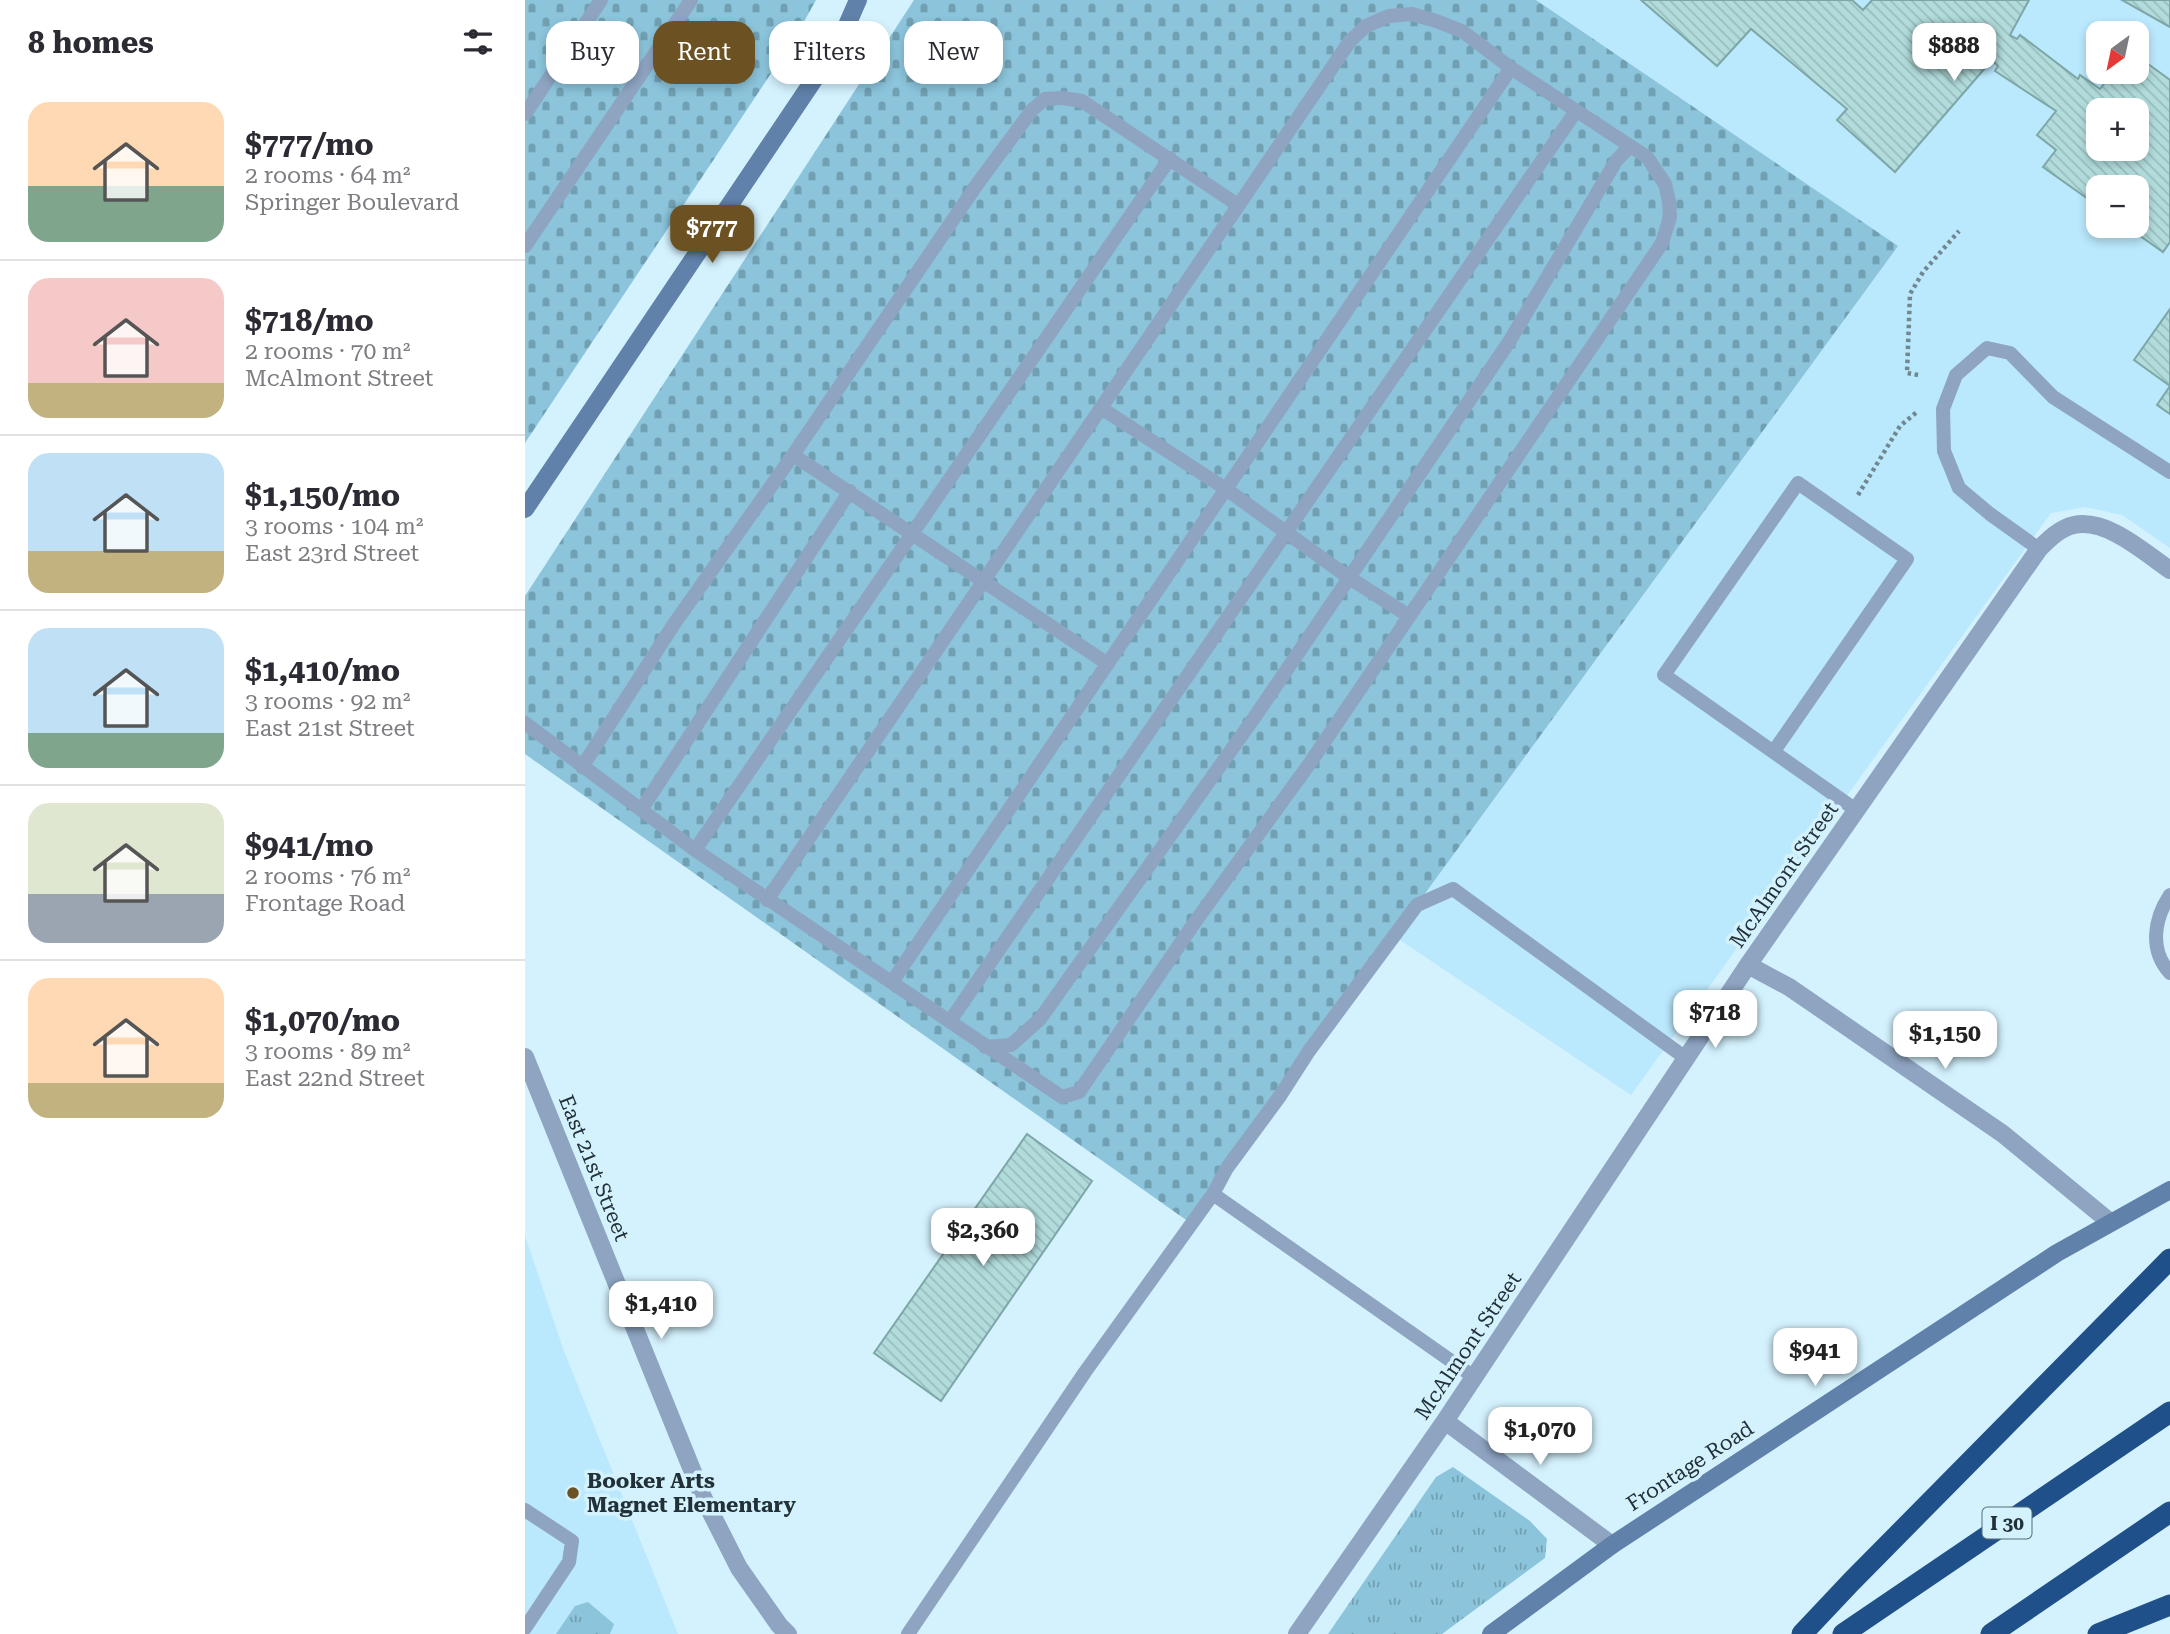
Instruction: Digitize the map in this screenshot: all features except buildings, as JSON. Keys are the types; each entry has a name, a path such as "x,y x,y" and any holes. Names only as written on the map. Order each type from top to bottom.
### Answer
{"highway":[{"path":"1802,1634 2170,1259"},
{"name":"I 30","path":"1843,1634 2170,1412"},
{"path":"1991,1634 2170,1511"},
{"path":"2098,1634 2170,1605"}],"main road":[{"path":"525,509 840,41 858,0"},
{"name":"Frontage Road","path":"1491,1634 1612,1545 2057,1252 2170,1190"}],"street":[{"name":"McAlmont Street","path":"1297,1634 1445,1421 1748,965 2039,549 2065,528 2076,524 2089,525 2114,531 2170,570"},
{"path":"1748,965 1789,987 2003,1134 2110,1222"},
{"name":"East 21st Street","path":"525,1057 703,1497 739,1568 788,1634"},
{"path":"1445,1421 1612,1545"}],"lane":[{"path":"525,114 601,0"},
{"path":"525,246 691,0"},
{"path":"525,723 695,850 767,900 950,1021 985,1047 1062,1097 1079,1092 1195,922 1310,763 1662,243 1670,217 1665,184 1647,157 1511,68 1462,31 1412,15 1389,16 1366,26 1350,41 767,900"},
{"path":"892,982 1511,68"},
{"path":"582,767 674,624 978,183 1032,110 1045,99 1082,101 1238,205"},
{"path":"950,1021 1576,111"},
{"path":"985,1047 1011,1045 1040,1019 1254,718 1509,342 1616,161 1630,146"},
{"path":"695,850 1170,158"},
{"path":"2039,549 1959,488 1944,451 1943,409 1956,375 1987,348 2010,353 2053,397 2170,472"},
{"path":"1101,408 1226,489 1348,577 1409,616"},
{"path":"793,455 913,532 1108,664"},
{"path":"1774,751 1907,559 1798,483 1664,675 1856,810"},
{"path":"641,810 850,491"},
{"path":"908,1634 1085,1372 1213,1194 1227,1168 1417,905 1453,889 1686,1059"},
{"path":"2170,895 2159,912 2155,947 2170,973"},
{"path":"1213,1194 1474,1377"},
{"path":"525,1510 572,1541 569,1562 525,1628"}],"path":[{"path":"1918,375 1907,373 1910,294 1923,272 1959,231"},
{"path":"1854,500 1900,426 1918,411"}],"shaded area":[{"path":"1536,0 2170,0 2170,548 2122,515 2085,507 2051,513 1631,1095 1394,936 1897,246"},
{"name":"Booker Arts Magnet Elementary","path":"525,1236 564,1351 678,1634 525,1634"}],"green space":[{"path":"525,0 816,0 804,21 769,21 769,77 525,443"},
{"path":"914,0 1536,0 1898,246 1394,936 1189,1222 525,754 525,596 859,84 890,84 890,37"},
{"path":"1453,1467 1530,1521 1547,1539 1545,1558 1442,1634 1328,1634 1436,1477"},
{"path":"588,1602 614,1624 610,1634 556,1634 575,1606"}],"place":[{"name":"Booker Arts Magnet Elementary","path":"573,1493"}]}
